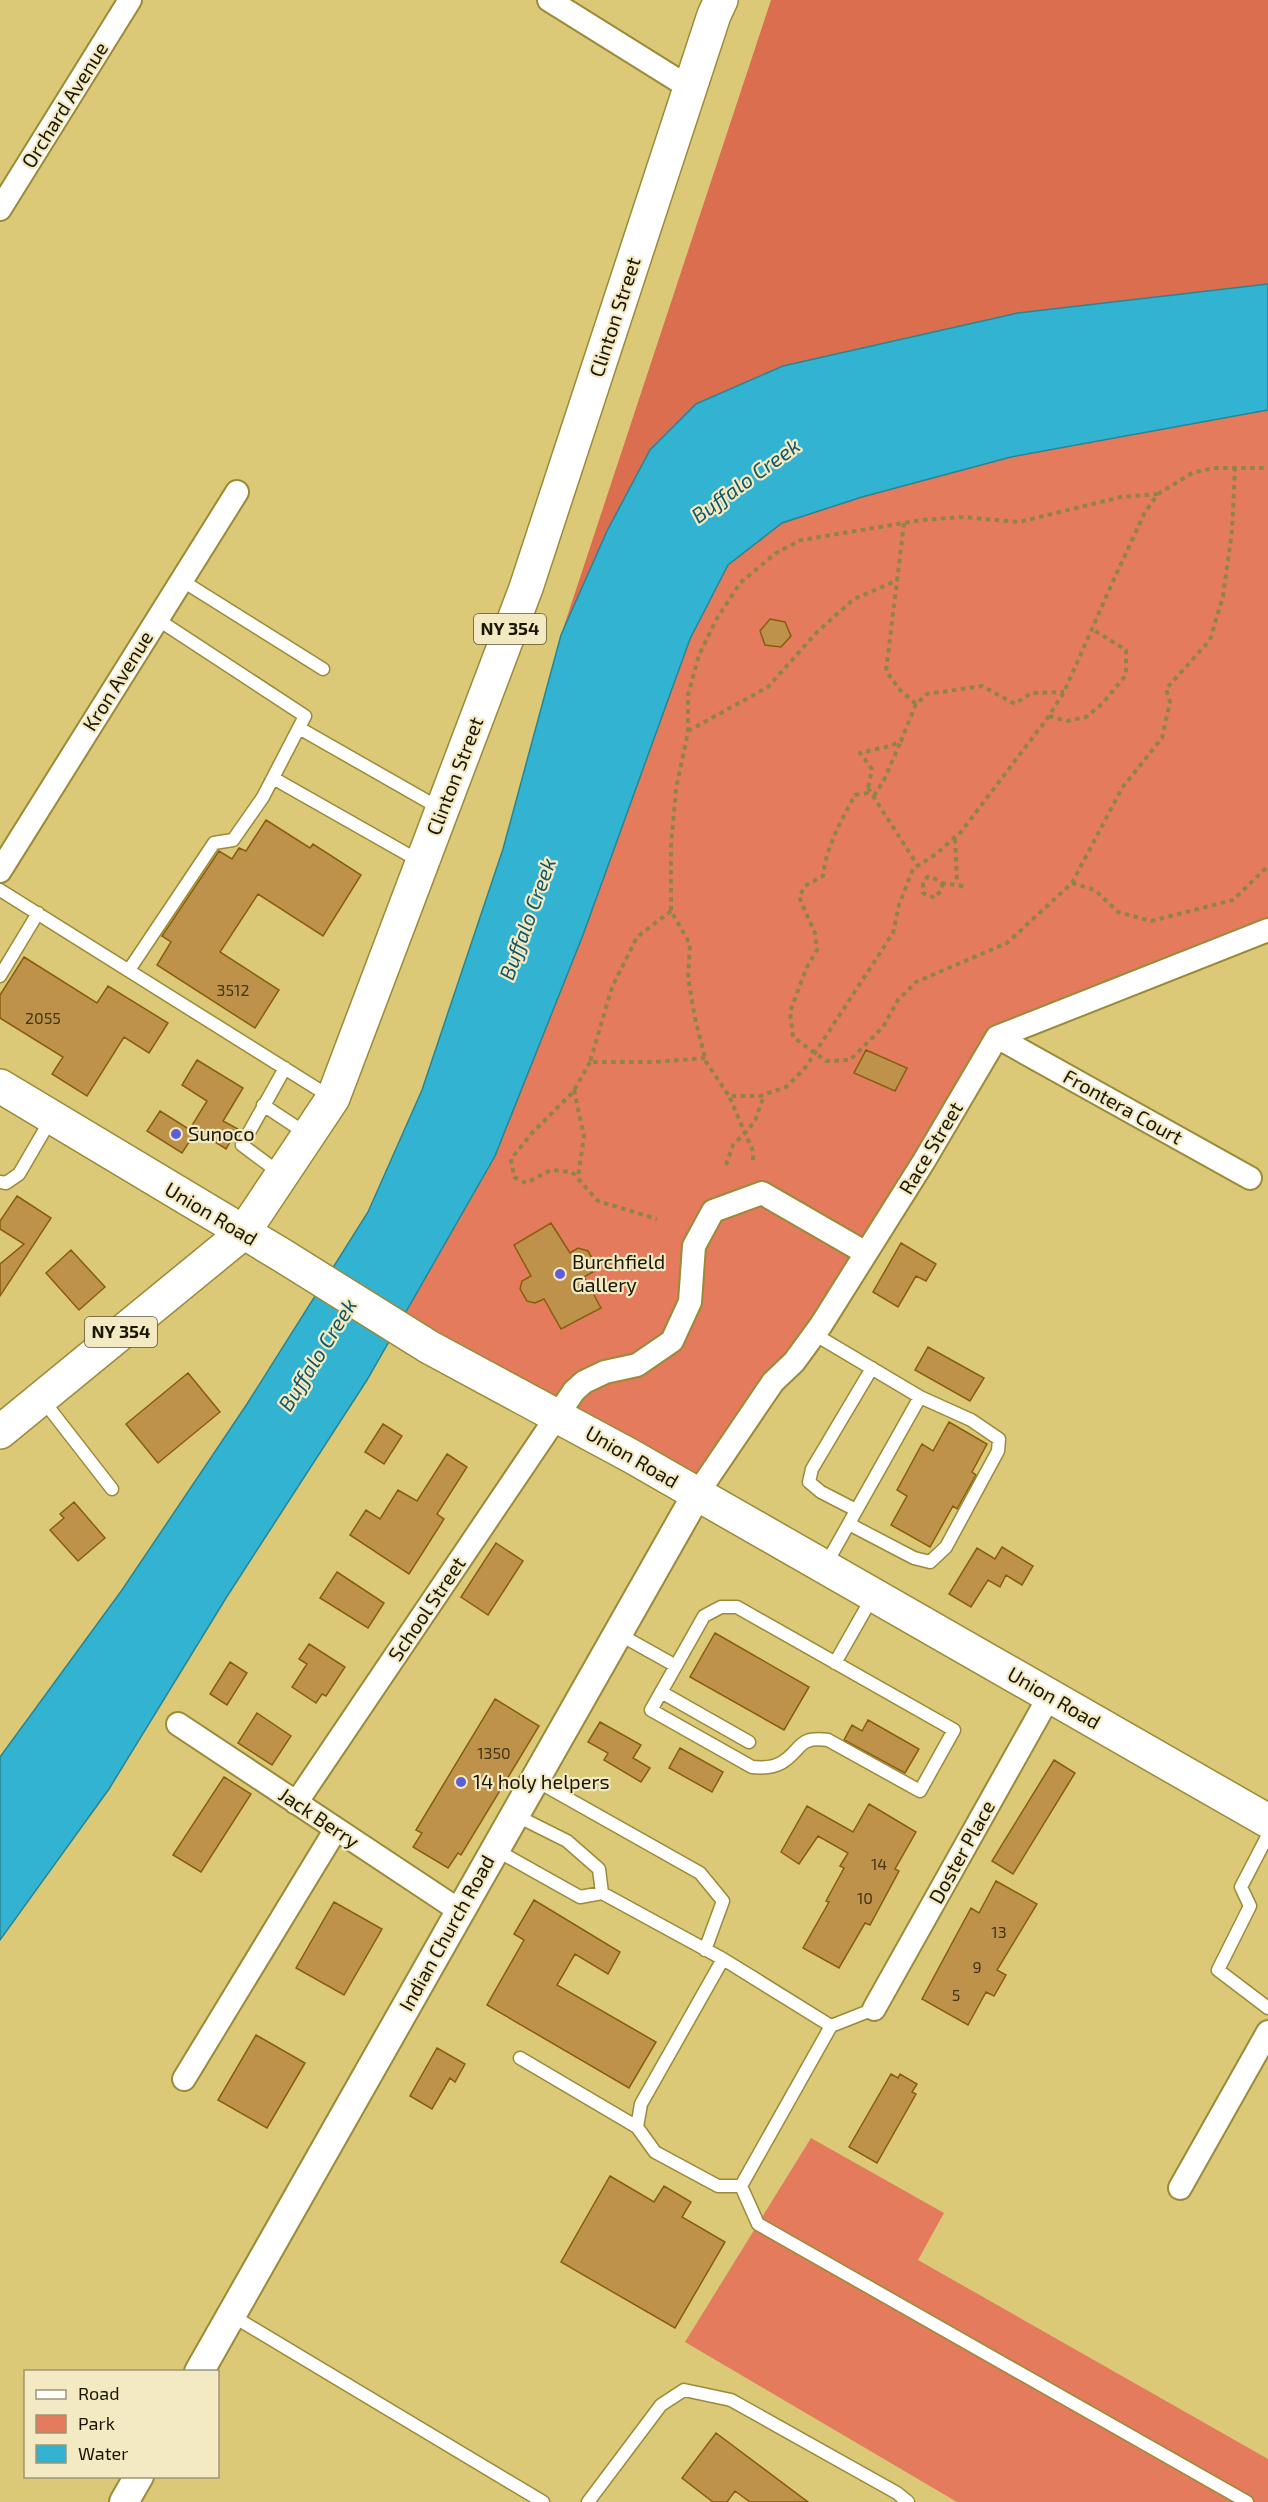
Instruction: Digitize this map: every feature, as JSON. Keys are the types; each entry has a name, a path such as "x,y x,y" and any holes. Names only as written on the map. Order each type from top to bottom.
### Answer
{"main road":[{"name":"Clinton Street","path":"0,1432 243,1233 333,1098 526,588 721,0"},
{"name":"Union Road","path":"0,1086 280,1254 429,1347 558,1415 1268,1821"}],"street":[{"name":"Orchard Avenue","path":"0,209 130,0"},
{"path":"549,0 690,88"},
{"name":"Kron Avenue","path":"0,871 237,492"},
{"path":"997,1037 1268,930"},
{"name":"Frontera Court","path":"997,1037 1250,1178"},
{"name":"Race Street","path":"697,1494 772,1382 794,1362 814,1334 924,1161 997,1037"},
{"name":"School Street","path":"296,1803 574,1391 584,1382 605,1372 638,1365 672,1341 690,1302 694,1246 713,1211 762,1193 866,1253"},
{"name":"Indian Church Road","path":"200,2370 697,1494"},
{"name":"Doster Place","path":"874,2009 1050,1695"},
{"name":"Jack Berry","path":"178,1724 460,1911"},
{"path":"184,2079 336,1829"},
{"path":"1180,2188 1268,2032"},
{"path":"124,2502 138,2478"}],"lane":[{"path":"182,580 323,669"},
{"path":"129,970 214,843 233,840 263,797 305,716 158,619"},
{"path":"299,728 442,810"},
{"path":"273,778 422,862"},
{"path":"0,890 225,1033 333,1098"},
{"path":"0,976 38,913"},
{"path":"282,1175 242,1145 285,1068"},
{"path":"263,1105 309,1135"},
{"path":"0,1182 6,1183 19,1174 52,1118"},
{"path":"814,1334 920,1397 971,1420 999,1439 998,1451 946,1547 930,1562 914,1558 849,1524"},
{"path":"856,1510 821,1492 809,1482 812,1469 872,1368"},
{"path":"824,1567 920,1397"},
{"path":"41,1398 112,1489"},
{"path":"835,1663 874,1595"},
{"path":"721,1607 737,1607 835,1663 954,1730 920,1791 828,1740 815,1738 803,1741 782,1762 767,1768 752,1767 651,1710 704,1616 721,1607"},
{"path":"617,1633 676,1666"},
{"path":"661,1692 749,1742"},
{"path":"534,1779 700,1873 723,1900 705,1950"},
{"path":"514,1814 567,1841 599,1869 602,1893"},
{"path":"1268,1835 1241,1887 1250,1906 1218,1970 1268,2008"},
{"path":"495,1849 580,1897 602,1893 723,1959 831,2026"},
{"path":"637,2127 641,2104 723,1959"},
{"path":"741,2186 831,2026 874,2009"},
{"path":"520,2058 637,2127 655,2152 718,2186 741,2186"},
{"path":"741,2186 758,2224 1247,2502"},
{"path":"231,2315 543,2502"},
{"path":"588,2502 661,2405 684,2390 731,2400 897,2493 908,2502"}],"path":[{"path":"729,1096 765,1095 786,1088 816,1053 893,933 913,869 955,838 1049,716 1064,692 1145,512 1158,494 1192,473 1213,468 1268,468"},
{"path":"901,741 860,753 872,769 867,792 855,795 841,819 825,860 823,876 805,886 799,897 815,933 818,950 806,969 790,1012 793,1037 826,1061 850,1060 883,1027 898,1000 916,982 1007,943 1072,882 1122,788 1162,738 1170,702 1166,689 1210,640 1223,596 1232,531 1235,468"},
{"path":"753,1160 753,1151 729,1096 705,1058 688,978 690,944 671,911 671,846 676,789 688,732 688,695 699,655 717,620 740,583 776,553 801,540 922,520 963,517 1019,522 1120,497 1158,494"},
{"path":"903,523 886,671 900,690 916,704"},
{"path":"688,732 768,687 817,632 854,599 898,580"},
{"path":"1049,716 1067,721 1086,717 1102,704 1126,675 1126,650 1092,628"},
{"path":"873,796 884,780 916,704 927,694 982,686 1015,704 1031,693 1064,692"},
{"path":"868,788 918,866"},
{"path":"955,838 957,883"},
{"path":"1072,882 1095,890 1118,912 1151,921 1233,900 1268,866"},
{"path":"942,883 942,890 935,898 923,893 922,884 927,877 934,877 942,883 957,883 967,889"},
{"path":"657,1219 598,1201 572,1172 552,1170 526,1183 514,1177 511,1159 532,1133 574,1090 590,1062 612,987 637,937 671,911"},
{"path":"590,1062 654,1062 705,1058"},
{"path":"574,1090 584,1136 577,1178"},
{"path":"726,1165 733,1144 755,1121 765,1095"}],"green space":[{"path":"1268,410 1268,931 997,1037 697,1494 400,1323 495,1156 583,935 690,639 728,565 782,523 862,497 1011,457"},
{"path":"811,2138 944,2213 918,2260 1268,2459 1268,2502 957,2502 685,2342"}],"shaded area":[{"path":"771,0 1268,0 1268,284 1018,313 696,404 650,450 607,531 561,635"}],"water":[{"name":"Buffalo Creek","path":"1268,284 1268,410 1011,457 862,497 782,523 728,565 690,639 583,935 495,1156 367,1380 226,1598 109,1789 0,1940 0,1757 122,1590 247,1404 368,1212 422,1090 503,849 561,635 607,531 650,450 696,404 783,366 1018,313"}],"building":[{"path":"770,619 785,622 791,636 781,647 765,645 760,631"},
{"path":"266,820 310,848 313,844 361,875 323,936 258,894 220,952 279,990 255,1028 157,965 171,942 162,936 219,851 232,859 239,848 246,851"},
{"path":"24,957 97,1003 108,986 168,1023 149,1053 124,1037 87,1096 52,1074 63,1057 0,1018 0,995"},
{"path":"866,1050 907,1068 895,1091 854,1073"},
{"path":"197,1060 243,1088 223,1121 238,1129 226,1149 191,1127 207,1101 182,1085"},
{"path":"160,1111 195,1133 182,1153 147,1131"},
{"path":"17,1196 51,1218 0,1296 0,1264 24,1244 0,1229 0,1221"},
{"name":"Burchfield Gallery","path":"551,1223 570,1253 578,1248 588,1251 595,1263 593,1272 584,1277 601,1308 561,1329 544,1299 535,1303 527,1301 520,1289 522,1281 531,1276 514,1245"},
{"path":"901,1243 936,1264 926,1281 916,1276 898,1307 873,1292"},
{"path":"71,1250 105,1287 79,1310 46,1273"},
{"path":"928,1347 984,1378 970,1401 915,1370"},
{"path":"188,1373 220,1412 158,1463 126,1424"},
{"path":"949,1422 987,1444 972,1472 976,1475 957,1509 953,1506 930,1547 891,1525 907,1496 897,1490 922,1444 933,1451"},
{"path":"383,1424 402,1436 384,1464 365,1452"},
{"path":"447,1454 467,1467 437,1514 444,1519 409,1574 350,1535 366,1510 380,1519 398,1490 417,1501"},
{"path":"74,1502 105,1538 78,1561 50,1530 64,1518 60,1514"},
{"path":"496,1543 523,1561 488,1615 461,1597"},
{"path":"1002,1547 1033,1566 1022,1585 1006,1575 1000,1587 988,1580 971,1607 949,1594 977,1548 995,1559"},
{"path":"337,1572 384,1603 368,1628 320,1598"},
{"path":"715,1633 809,1687 784,1730 690,1677"},
{"path":"309,1644 345,1667 326,1696 322,1694 316,1703 292,1687 307,1664 299,1659"},
{"path":"230,1662 247,1673 227,1705 210,1694"},
{"path":"495,1699 539,1726 461,1855 458,1853 448,1868 413,1847 422,1833 416,1830"},
{"path":"257,1713 291,1736 272,1765 238,1743"},
{"path":"868,1720 919,1749 905,1773 844,1740 852,1725 862,1731"},
{"path":"600,1722 641,1745 633,1758 650,1768 641,1782 604,1760 608,1753 588,1742"},
{"path":"680,1748 723,1772 712,1792 669,1768"},
{"path":"1054,1760 1075,1773 1013,1874 992,1861"},
{"path":"224,1777 251,1794 201,1872 173,1855"},
{"path":"869,1804 916,1832 895,1869 899,1871 870,1925 865,1923 839,1968 803,1948 829,1902 826,1901 844,1868 840,1866 848,1853 818,1836 799,1864 781,1852 807,1806 853,1832"},
{"path":"996,1881 1037,1904 997,1970 1006,1975 994,1996 986,1992 968,2025 922,1999 971,1908 979,1913"},
{"path":"534,1900 620,1952 608,1974 575,1954 557,1985 656,2042 629,2088 487,2005 524,1940 514,1934"},
{"path":"334,1902 382,1929 344,1995 296,1968"},
{"path":"256,2035 305,2063 267,2128 218,2100"},
{"path":"437,2048 465,2064 455,2082 450,2078 432,2109 410,2096"},
{"path":"891,2074 898,2078 900,2074 917,2084 912,2092 916,2094 877,2163 849,2147"},
{"path":"610,2176 654,2202 664,2186 691,2202 682,2217 725,2242 675,2328 561,2262"},
{"path":"716,2433 808,2502 750,2502 735,2491 727,2502 713,2502 682,2478"}],"place":[{"name":"Sunoco","path":"176,1134"},
{"name":"Burchfield Gallery","path":"560,1274"},
{"name":"14 holy helpers","path":"461,1782"}]}
